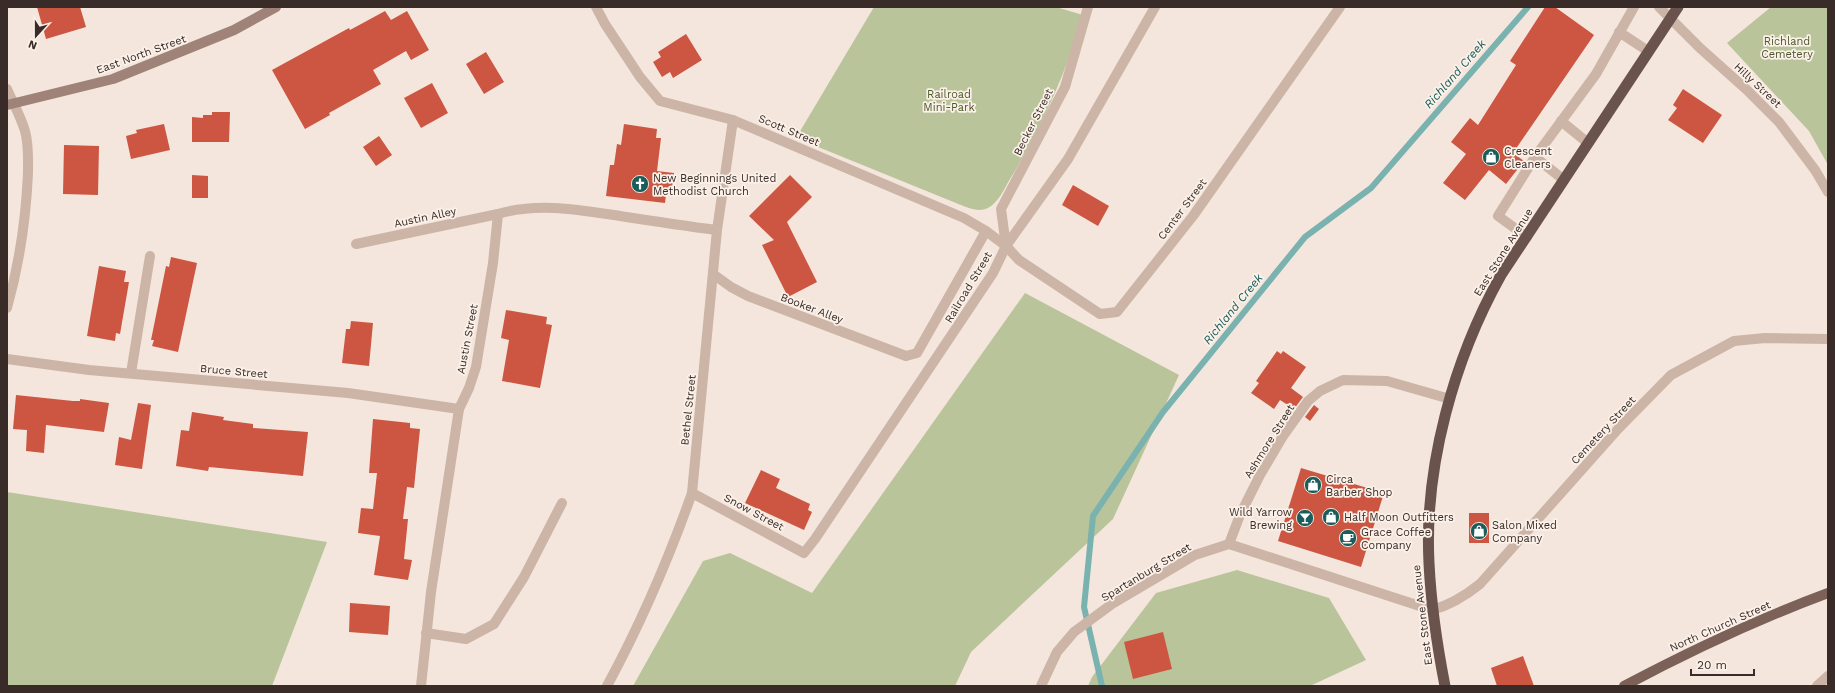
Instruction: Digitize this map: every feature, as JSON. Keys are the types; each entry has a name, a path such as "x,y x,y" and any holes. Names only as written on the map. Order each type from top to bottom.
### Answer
{"highway":[{"name":"East Stone Avenue","path":"1445,686 1432,610 1428,562 1429,515 1433,476 1450,399 1466,348 1485,304 1526,237 1678,7"}],"main road":[{"name":"East North Street","path":"10,104 113,80 234,30 276,7"},
{"name":"North Church Street","path":"1624,686 1681,656 1749,625 1828,593"}],"street":[{"name":"Scott Street","path":"596,7 605,24 640,77 660,101 733,120 964,218 986,231 1006,246"},
{"name":"Becker Street","path":"1006,246 1001,210 1065,87 1088,7"},
{"name":"Railroad Street","path":"804,553 932,366 993,273 1006,246 1068,159 1154,7"},
{"name":"Center Street","path":"1006,246 1019,260 1100,314 1117,312 1193,216 1340,7"},
{"path":"1526,237 1498,216 1535,157 1596,74 1634,7"},
{"name":"Hilly Street","path":"1659,7 1700,48 1747,90 1779,122 1815,170 1828,192"},
{"path":"1619,32 1648,51"},
{"path":"7,89 10,104 25,131 28,155 27,193 20,248 14,285 7,308"},
{"name":"Bethel Street","path":"607,686 622,659 679,530 692,493 717,230 733,120"},
{"path":"1561,121 1588,143"},
{"path":"1535,157 1564,180"},
{"path":"498,214 513,209 534,207 588,212 717,230"},
{"name":"Austin Alley","path":"356,244 498,214"},
{"name":"Austin Street","path":"421,686 426,633 459,409 469,388 476,366 493,263 498,214"},
{"name":"Booker Alley","path":"713,274 731,287 748,296 906,356 917,353 986,231"},
{"path":"131,373 150,256"},
{"name":"Cemetery Street","path":"1432,610 1450,605 1464,597 1480,584 1618,429 1671,375 1734,341 1765,338 1828,339"},
{"name":"Bruce Street","path":"7,359 131,373 348,393 459,409"},
{"name":"Ashmore Street","path":"1229,544 1240,515 1260,475 1308,401 1320,391 1343,380 1387,381 1450,399"},
{"name":"Snow Street","path":"692,493 804,553"},
{"path":"426,633 466,639 494,624 524,577 562,504"},
{"path":"1229,544 1432,610"},
{"name":"Spartanburg Street","path":"1041,686 1057,652 1074,632 1112,604 1195,555 1229,544"},
{"path":"1817,686 1828,676"}],"green space":[{"name":"Railroad Mini-Park","path":"874,7 1056,7 1083,15 1061,79 1043,120 1001,195 988,208 976,210 968,208 796,138"},
{"name":"Richland Cemetery","path":"1771,7 1828,7 1828,165 1809,131 1727,43"},
{"path":"1025,293 1179,375 1113,519 971,652 955,686 633,686 703,561 730,553 812,593"},
{"path":"7,492 327,542 272,686 7,686"},
{"path":"1237,570 1329,598 1366,660 1310,686 1088,686 1092,677 1156,593"}],"building":[{"path":"37,7 80,7 86,27 46,39"},
{"path":"1545,7 1555,7 1594,35 1513,153 1524,161 1506,184 1489,170 1465,200 1443,183 1466,154 1451,142 1470,118 1478,125 1516,65 1510,61"},
{"path":"385,11 391,20 407,11 429,50 411,60 406,51 373,70 381,84 329,113 330,115 305,129 272,70 349,28 350,30"},
{"path":"686,34 702,60 673,78 670,72 662,77 653,62 661,57 658,52"},
{"path":"486,52 504,82 484,94 466,64"},
{"path":"432,83 448,113 421,128 404,98"},
{"path":"1683,89 1722,115 1703,143 1668,120 1677,108 1673,105"},
{"path":"212,112 230,112 229,142 192,142 192,117 203,118 203,115 212,115"},
{"path":"164,124 170,150 131,159 126,136 137,133 136,130"},
{"path":"624,124 657,129 656,138 661,138 657,171 674,173 671,196 666,195 665,203 606,196 610,165 614,165 617,144 621,145"},
{"path":"379,136 392,155 376,166 363,147"},
{"path":"64,145 99,146 98,195 63,194"},
{"path":"192,175 208,176 208,198 192,198"},
{"path":"790,175 812,197 787,222 817,282 788,297 762,245 774,240 749,216"},
{"path":"1073,185 1109,206 1098,226 1062,205"},
{"path":"171,257 197,263 178,352 152,346 154,340 151,340 166,266 169,267"},
{"path":"99,266 126,271 124,282 129,282 120,334 116,333 115,341 87,336"},
{"path":"506,310 547,317 546,324 552,325 540,388 502,381 509,340 501,338"},
{"path":"351,321 373,323 369,366 342,363 346,329 350,329"},
{"path":"1277,351 1281,354 1283,351 1306,367 1291,388 1303,397 1294,409 1280,400 1274,409 1251,393 1259,383 1256,381"},
{"path":"16,395 73,401 80,401 80,399 109,403 104,432 46,425 44,453 26,451 27,430 13,429"},
{"path":"138,403 151,405 142,469 115,465 119,437 131,440"},
{"path":"1314,405 1319,409 1310,421 1305,417"},
{"path":"192,412 224,417 223,420 253,424 253,428 308,432 303,476 209,467 208,471 176,466 181,430 189,431"},
{"path":"373,419 410,423 410,428 420,429 414,488 407,487 403,519 408,519 404,559 412,560 408,580 374,575 380,536 358,533 361,508 373,509 377,473 369,473"},
{"name":"Half Moon Outfitters","path":"1301,468 1384,493 1361,567 1278,541"},
{"path":"761,470 780,479 776,488 810,504 808,510 812,512 804,530 745,503"},
{"name":"Salon Mixed Company","path":"1469,513 1489,513 1489,543 1469,543"},
{"path":"350,603 390,606 388,635 349,632"},
{"path":"1163,632 1172,669 1133,679 1124,642"},
{"path":"1523,656 1534,686 1497,686 1491,668"}],"waterway":[{"name":"Richland Creek","path":"1102,686 1084,607 1093,516 1163,412 1305,237 1371,188 1528,7"}],"place":[{"name":"Crescent Cleaners","path":"1491,157"},
{"name":"New Beginnings United Methodist Church","path":"640,184"},
{"name":"Circa Barber Shop","path":"1313,485"},
{"name":"Half Moon Outfitters","path":"1331,517"},
{"name":"Wild Yarrow Brewing","path":"1305,518"},
{"name":"Salon Mixed Company","path":"1479,531"},
{"name":"Grace Coffee Company","path":"1348,538"}]}
